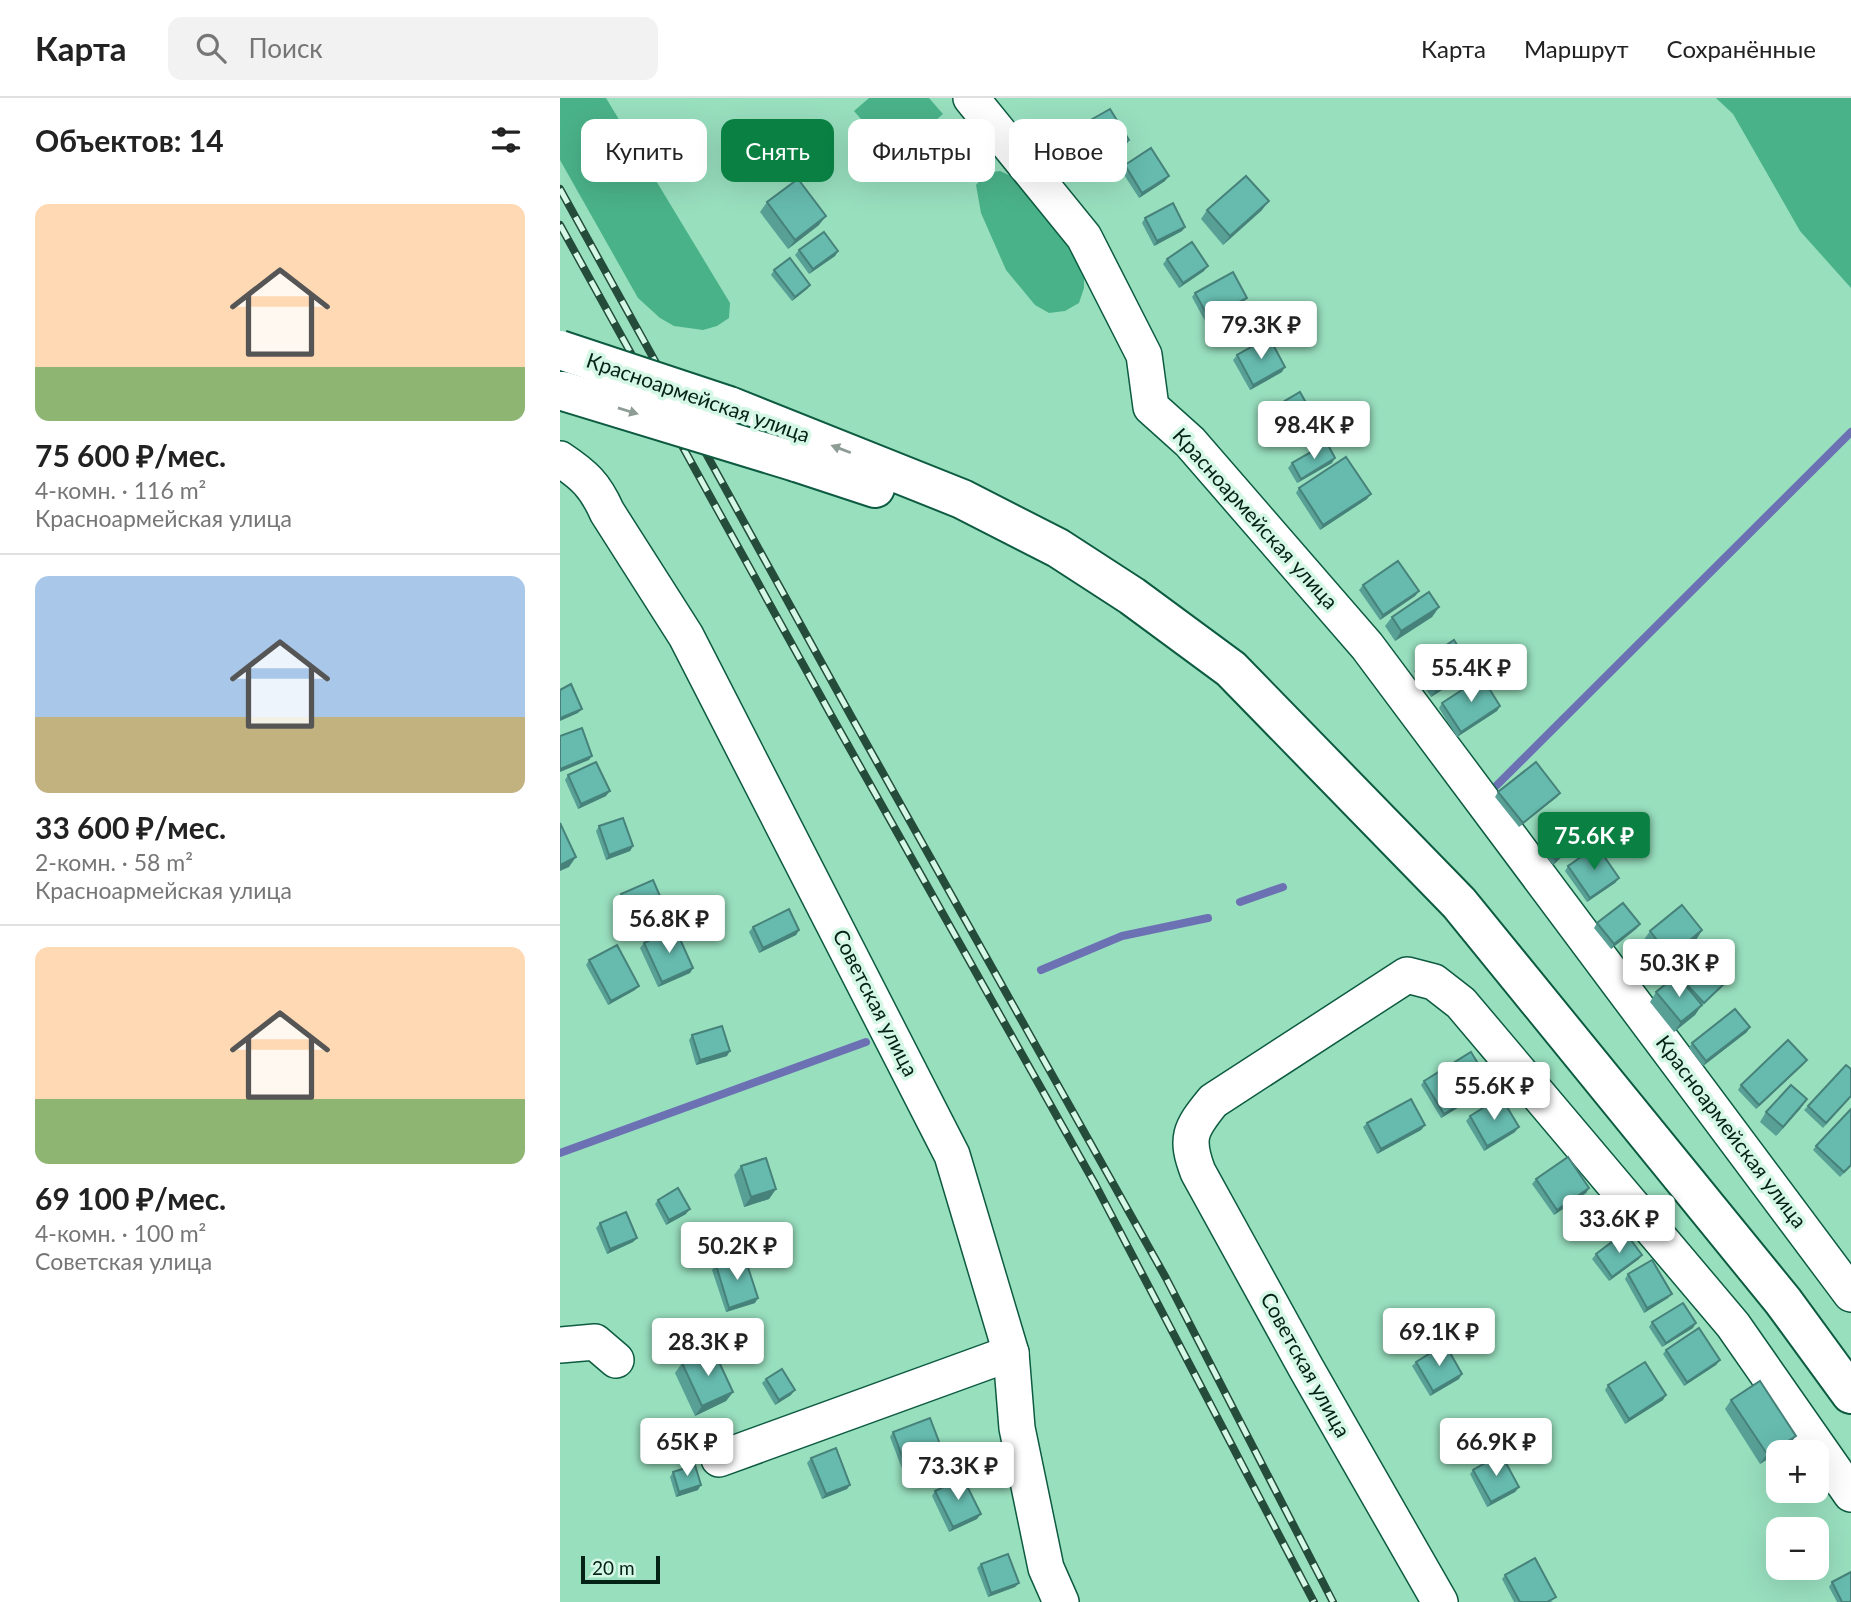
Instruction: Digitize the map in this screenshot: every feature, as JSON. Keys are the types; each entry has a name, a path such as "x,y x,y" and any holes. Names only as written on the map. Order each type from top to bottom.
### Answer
{"main road":[{"name":"Красноармейская улица","path":"560,351 729,406 950,494 1058,548 1132,596 1231,669 1459,903 1783,1301 1851,1394"},
{"name":"Красноармейская улица","path":"561,391 796,462 939,509 990,532 1161,635 1324,764"}],"street":[{"name":"Красноармейская улица","path":"971,98 1084,237 1144,355 1152,407 1190,442 1367,646 1851,1294"},
{"name":"Советская улица","path":"560,459 582,474 598,491 607,512 686,636 953,1155 1011,1353 1017,1429 1046,1568 1061,1602"},
{"name":"Советская улица","path":"1440,1602 1198,1172 1189,1149 1196,1122 1213,1101 1407,975 1434,982 1461,1003 1733,1325 1851,1494"},
{"path":"560,1345 595,1342 616,1360"},
{"path":"719,1459 1011,1353"}],"green space":[{"path":"560,98 606,98 619,119 581,119 581,182 657,182 730,303 729,318 717,326 703,330 674,326 660,318 638,298 560,160"},
{"path":"869,98 929,98 943,114 937,119 861,119 854,111"},
{"path":"1716,98 1851,98 1851,288 1800,231 1733,114"},
{"path":"995,172 1009,175 1009,182 1026,183 1071,244 1084,272 1084,288 1079,303 1065,311 1049,313 1035,305 1006,270 981,213 976,185 978,182 995,182"}],"building":[{"path":"1110,109 1116,119 1092,119"},
{"path":"1151,148 1169,176 1142,193 1127,164"},
{"path":"1246,176 1269,201 1230,236 1207,210"},
{"path":"794,182 800,182 826,216 795,240 767,202"},
{"path":"1173,203 1185,227 1157,241 1145,218"},
{"path":"824,232 838,251 813,269 799,250"},
{"path":"1192,242 1208,266 1183,283 1167,259"},
{"path":"790,258 810,285 795,297 774,270"},
{"path":"1233,272 1247,298 1209,318 1195,293"},
{"path":"1269,337 1285,367 1253,385 1237,355"},
{"path":"1300,392 1314,417 1276,439 1261,415"},
{"path":"1327,443 1335,458 1301,479 1292,463"},
{"path":"1346,457 1371,494 1323,525 1299,488"},
{"path":"1398,561 1419,591 1383,615 1363,585"},
{"path":"1429,592 1439,607 1401,631 1392,617"},
{"path":"1454,640 1470,666 1438,687 1421,662"},
{"path":"1482,677 1500,706 1461,732 1442,703"},
{"path":"571,684 582,709 560,718 560,690"},
{"path":"582,728 592,756 560,769 560,736"},
{"path":"596,762 610,791 581,804 568,775"},
{"path":"1536,762 1560,793 1523,823 1498,792"},
{"path":"623,818 633,846 609,855 599,826"},
{"path":"1565,819 1581,837 1556,860 1540,842"},
{"path":"560,823 576,857 560,865"},
{"path":"1597,846 1619,878 1590,898 1568,866"},
{"path":"653,880 663,903 632,917 621,894"},
{"path":"1623,903 1640,924 1614,944 1597,923"},
{"path":"1682,905 1702,930 1670,957 1650,931"},
{"path":"789,909 799,930 763,948 753,927"},
{"path":"675,928 693,968 662,982 644,943"},
{"path":"617,945 639,986 611,1001 589,960"},
{"path":"1702,948 1730,978 1704,1003 1676,973"},
{"path":"1677,975 1702,1005 1681,1022 1656,992"},
{"path":"1735,1009 1750,1027 1706,1061 1692,1043"},
{"path":"722,1026 730,1051 700,1060 692,1035"},
{"path":"1788,1040 1807,1060 1759,1105 1741,1085"},
{"path":"1471,1052 1491,1085 1444,1114 1424,1081"},
{"path":"1846,1065 1851,1069 1851,1096 1826,1123 1808,1106"},
{"path":"1791,1085 1807,1099 1783,1127 1766,1112"},
{"path":"1501,1097 1519,1127 1487,1146 1470,1116"},
{"path":"1411,1099 1425,1125 1381,1149 1367,1123"},
{"path":"1851,1109 1851,1165 1844,1172 1816,1146"},
{"path":"1568,1157 1589,1188 1557,1210 1536,1179"},
{"path":"766,1158 776,1189 751,1197 741,1166"},
{"path":"678,1188 690,1209 669,1220 658,1200"},
{"path":"626,1212 637,1238 610,1249 600,1223"},
{"path":"1625,1232 1642,1255 1612,1277 1596,1254"},
{"path":"744,1255 758,1298 729,1308 716,1265"},
{"path":"1652,1260 1672,1294 1647,1308 1628,1274"},
{"path":"1683,1303 1696,1323 1666,1343 1652,1322"},
{"path":"705,1326 710,1343 673,1354 667,1338"},
{"path":"1699,1328 1720,1360 1687,1382 1666,1350"},
{"path":"1445,1344 1462,1374 1433,1391 1416,1362"},
{"path":"713,1349 733,1392 702,1406 682,1363"},
{"path":"1645,1362 1666,1395 1629,1419 1608,1385"},
{"path":"782,1369 795,1390 779,1400 766,1379"},
{"path":"1760,1381 1796,1436 1790,1440 1766,1440 1766,1452 1731,1400"},
{"path":"930,1418 944,1455 907,1469 893,1432"},
{"path":"836,1448 850,1485 826,1494 811,1458"},
{"path":"1501,1454 1519,1487 1491,1502 1473,1470"},
{"path":"695,1465 701,1485 679,1492 673,1472"},
{"path":"963,1478 981,1514 953,1527 935,1491"},
{"path":"1008,1554 1019,1583 991,1593 981,1564"},
{"path":"1535,1558 1556,1597 1547,1602 1520,1602 1505,1575"},
{"path":"1851,1572 1851,1602 1842,1602 1832,1582"}],"waterway":[{"path":"1496,786 1851,432"},
{"path":"1240,902 1283,887"},
{"path":"1041,970 1122,936 1208,918"},
{"path":"560,1153 866,1042"}],"railway":[{"path":"560,189 1166,1278 1333,1602"},
{"path":"560,225 1095,1184 1314,1602"}]}
